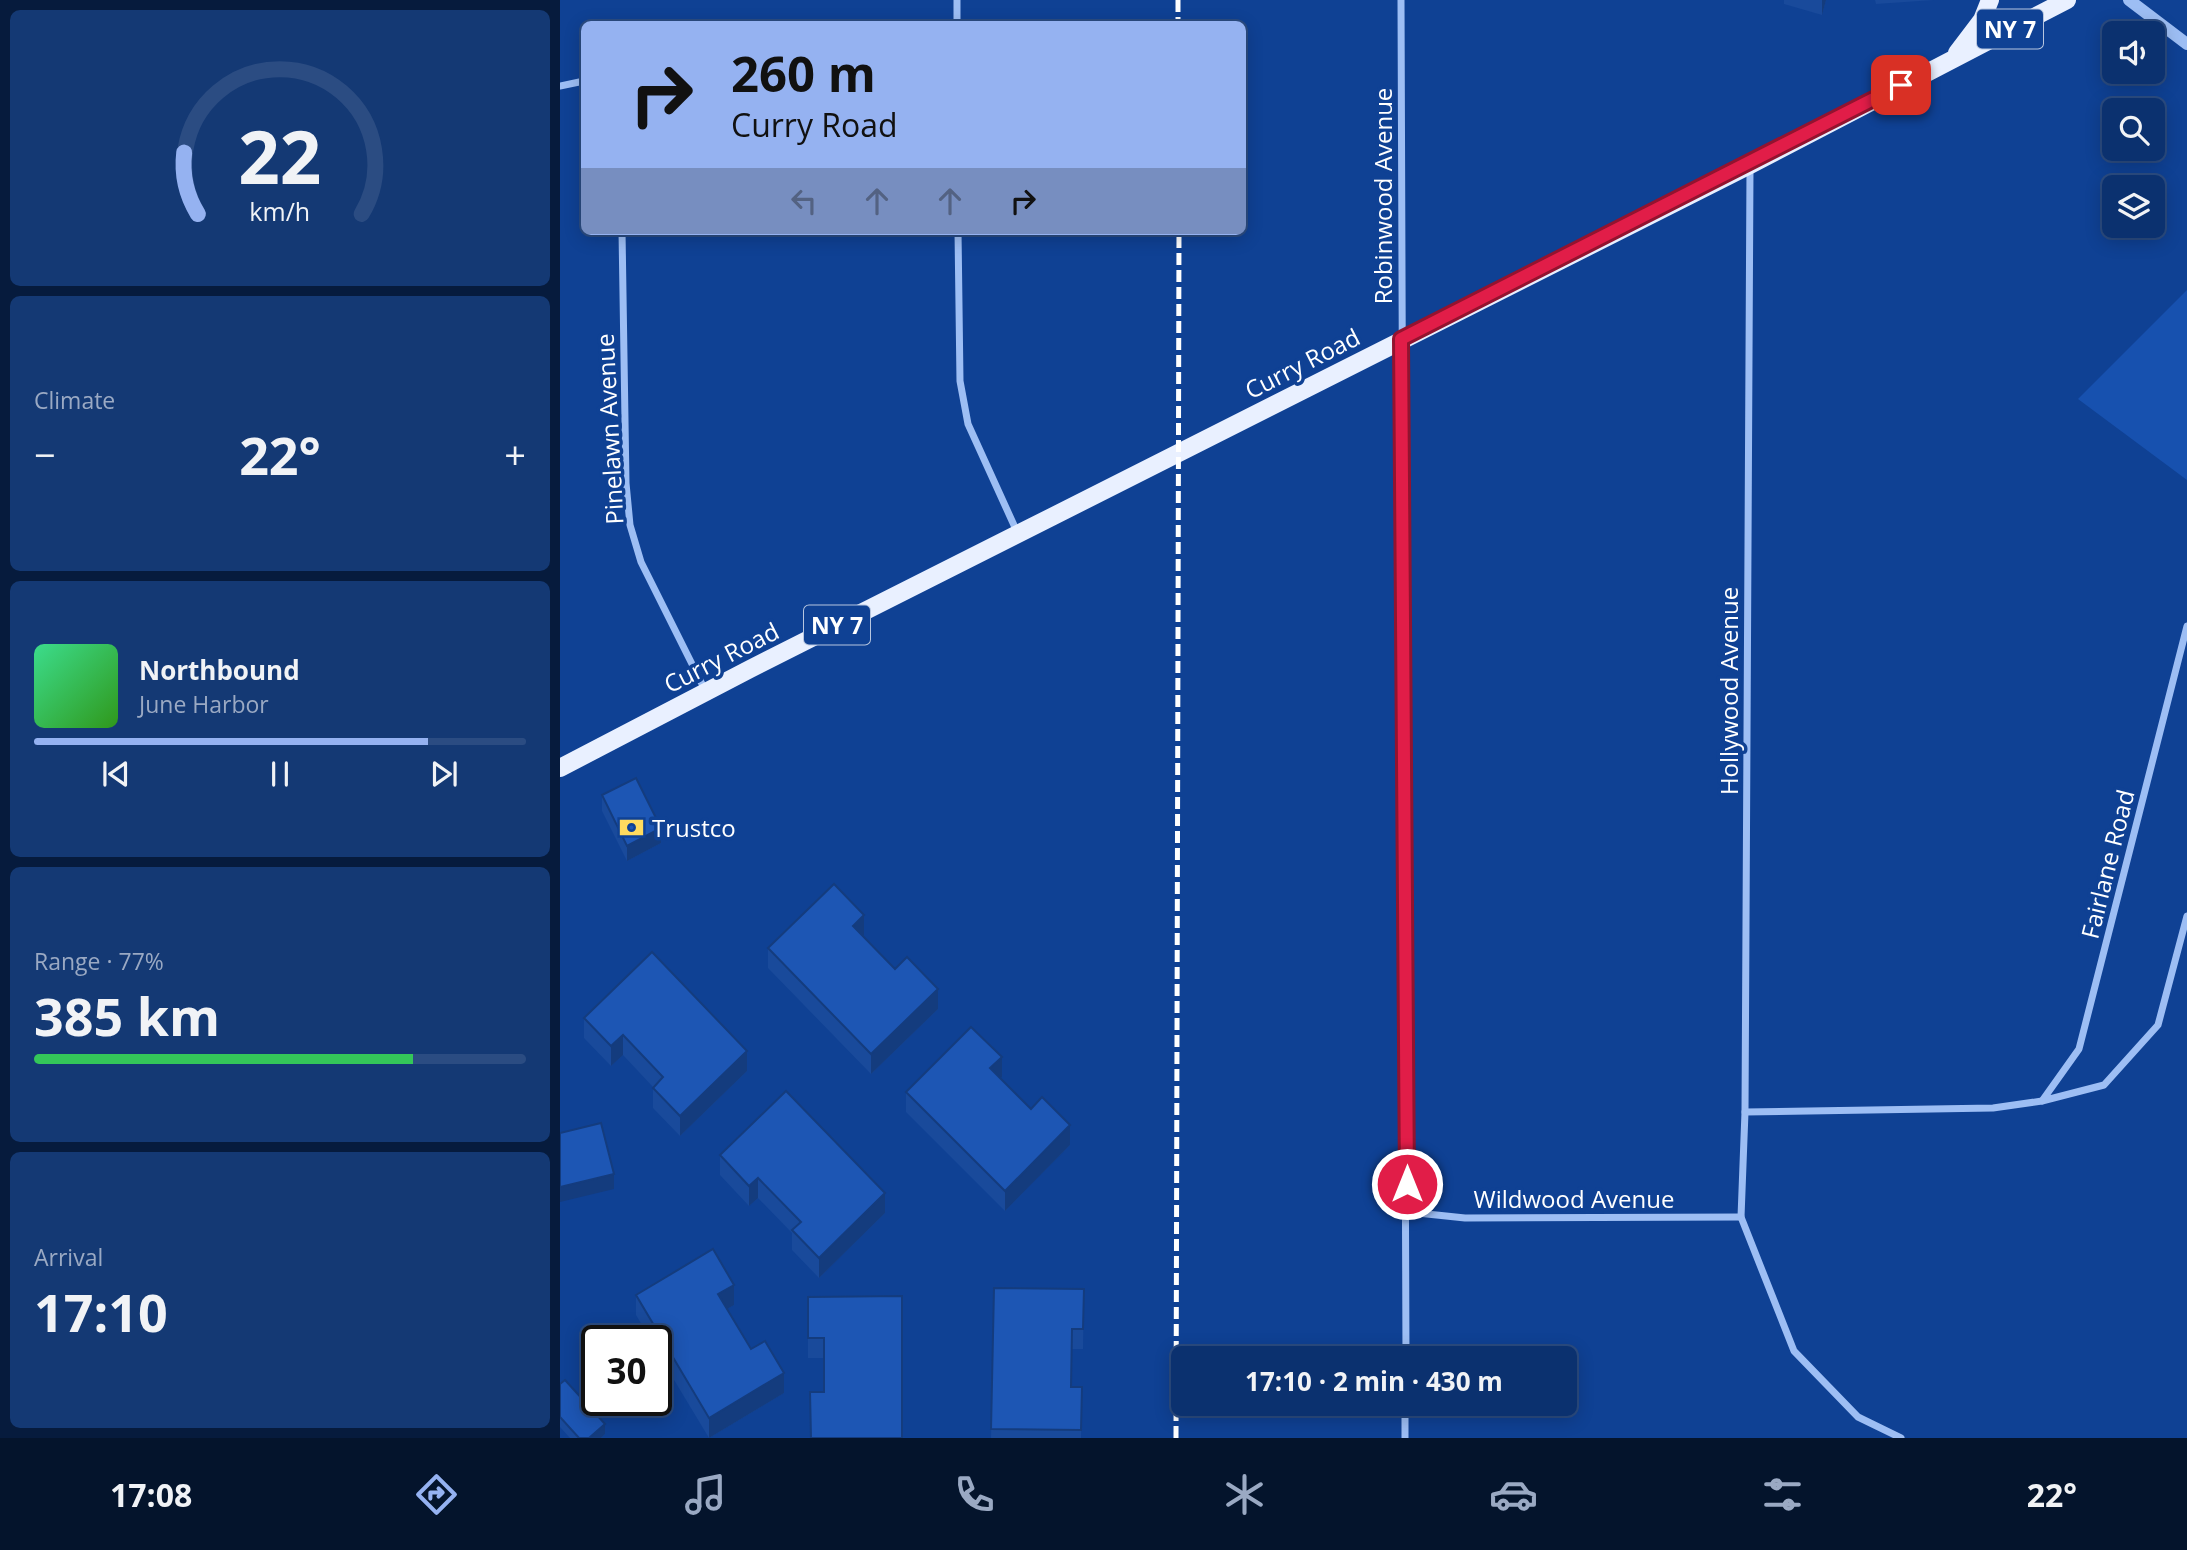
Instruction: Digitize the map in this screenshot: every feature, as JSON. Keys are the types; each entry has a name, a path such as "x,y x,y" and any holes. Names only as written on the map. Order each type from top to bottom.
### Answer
{"main road":[{"path":"1953,58 1982,20 1990,0"},
{"name":"Curry Road","path":"560,768 1401,339 1750,165 2067,0"}],"street":[{"path":"957,0 957,21"},
{"name":"Robinwood Avenue","path":"1401,0 1408,1212 1406,1346"},
{"path":"2129,0 2187,44"},
{"path":"560,86 581,82"},
{"name":"Hollywood Avenue","path":"1741,1217 1745,1112 1750,165"},
{"name":"Pinelawn Avenue","path":"622,235 626,483 630,526 640,562 706,692"},
{"path":"958,235 960,381 968,424 1018,534"},
{"name":"Fairlane Road","path":"2042,1101 2080,1049 2187,626"},
{"path":"1745,1112 1993,1108 2042,1101 2104,1085 2158,1025 2187,916"},
{"name":"Wildwood Avenue","path":"1408,1212 1465,1218 1741,1217"},
{"path":"1741,1217 1794,1351 1858,1417 1901,1438"},
{"path":"1405,1416 1405,1438"}],"shaded area":[{"path":"2187,290 2187,480 2078,399"}],"building":[{"name":"Trustco","path":"636,778 661,828 627,846 602,795"},
{"path":"834,884 864,915 853,926 895,969 907,957 938,989 871,1054 768,948"},
{"path":"652,952 747,1051 680,1116 653,1088 663,1077 623,1035 611,1046 584,1018"},
{"path":"971,1027 1002,1057 990,1068 1031,1109 1042,1097 1070,1125 1005,1191 906,1092"},
{"path":"786,1091 885,1193 819,1258 792,1230 801,1222 758,1178 749,1186 720,1155"},
{"path":"601,1123 614,1174 560,1187 560,1133"},
{"path":"713,1249 734,1285 718,1294 751,1349 765,1341 784,1373 709,1418 672,1356 672,1325 654,1325 636,1295"},
{"path":"994,1288 1084,1289 1083,1329 1072,1329 1071,1387 1082,1387 1081,1430 991,1429"},
{"path":"902,1296 902,1438 811,1438 810,1392 824,1392 824,1338 808,1338 808,1297"},
{"path":"565,1380 581,1398 581,1416 598,1416 605,1424 589,1438 579,1438 560,1417 560,1384"}],"railway":[{"path":"1178,0 1178,21"},
{"path":"1176,1438 1179,235"}],"place":[{"name":"Trustco","path":"632,827"}],"route":[{"path":"1407,1184 1401,339 1750,165 1901,85"}]}
